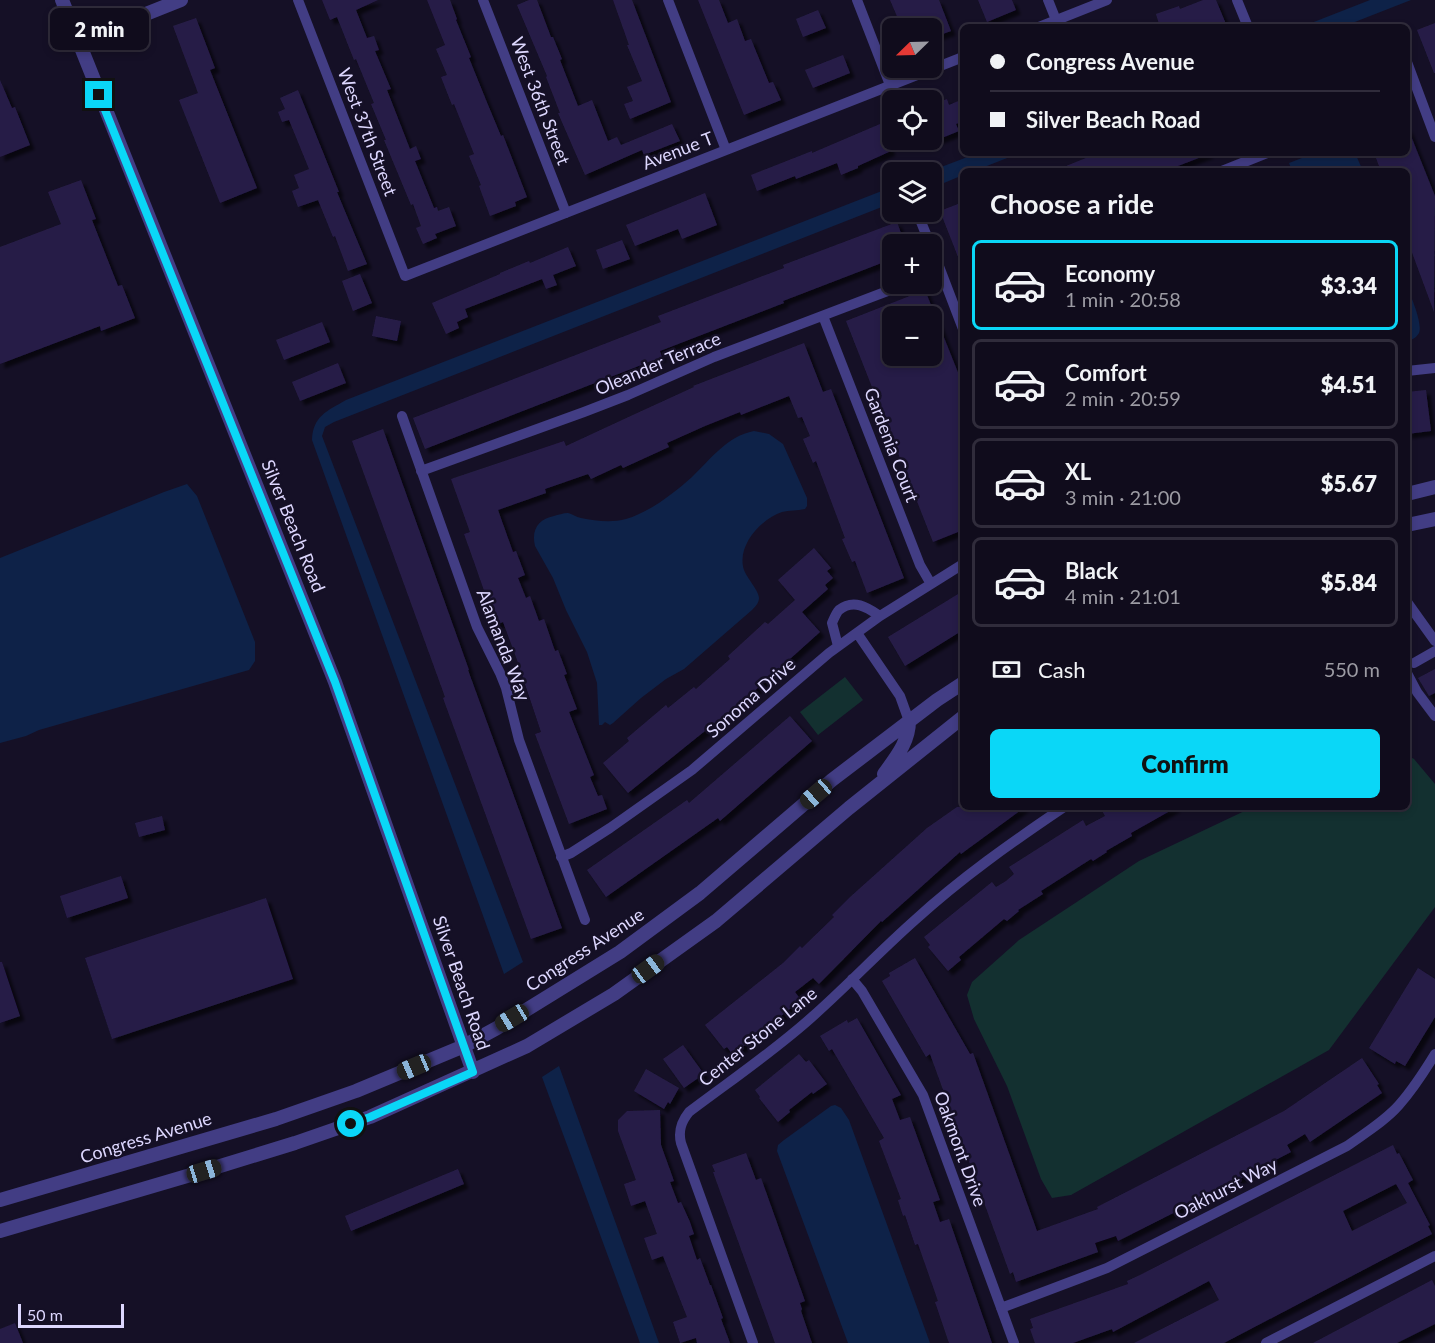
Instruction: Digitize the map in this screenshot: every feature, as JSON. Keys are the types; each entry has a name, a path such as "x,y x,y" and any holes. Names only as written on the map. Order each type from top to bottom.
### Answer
{"street":[{"name":"Silver Beach Road","path":"62,0 335,682 473,1072"},
{"path":"78,41 181,0"},
{"name":"West 37th Street","path":"298,0 405,276"},
{"name":"West 36th Street","path":"483,0 566,213"},
{"path":"668,0 726,150"},
{"path":"857,0 890,85"},
{"path":"1048,0 1056,20"},
{"path":"1046,24 1107,0"},
{"path":"1238,0 1247,24"},
{"name":"Avenue T","path":"405,276 960,58"},
{"path":"1410,70 1435,137"},
{"path":"1410,97 1419,93"},
{"path":"1230,168 1260,156"},
{"path":"942,285 960,323"},
{"name":"Oleander Terrace","path":"421,471 584,412 714,357 882,293"},
{"name":"Gardenia Court","path":"823,316 920,566 931,584"},
{"path":"1410,371 1435,368"},
{"name":"Alamanda Way","path":"402,416 477,627 506,688 519,740 585,920"},
{"path":"1410,493 1435,487"},
{"path":"1410,524 1435,519"},
{"name":"Sonoma Drive","path":"561,857 610,828 681,779 838,646 880,616 960,566"},
{"path":"838,646 832,623 838,611 850,604 864,606 880,616"},
{"path":"1410,606 1435,641"},
{"path":"856,633 900,696 909,721 906,740 874,788"},
{"path":"1414,663 1435,651"},
{"path":"1410,679 1435,716"},
{"name":"Congress Avenue","path":"0,1200 276,1119 356,1091 464,1046 620,952 700,893 832,780 937,699 960,685"},
{"path":"0,1231 204,1171 370,1117 527,1046 614,994 716,921 874,788 960,719"},
{"name":"Center Stone Lane","path":"753,1343 681,1143 679,1135 683,1119 689,1112 786,1040 813,1017 914,920 963,879 1060,810"},
{"name":"Oakmont Drive","path":"852,979 862,991 923,1095 1014,1343"},
{"name":"Oakhurst Way","path":"1001,1308 1107,1268 1347,1146 1398,1106 1419,1080 1435,1054"},
{"path":"1266,1343 1435,1256"}],"green space":[{"path":"845,677 863,700 818,735 800,712"},
{"path":"1410,757 1435,784 1435,907 1329,1050 1071,1195 1052,1198 1041,1179 1007,1086 974,1019 967,995 972,982 1019,940 1139,861 1247,810 1410,810"}],"water":[{"path":"1370,0 1411,0 1350,24 1309,24"},
{"path":"970,156 1012,156 982,168 960,168 960,176 942,184 942,167"},
{"path":"1307,156 1356,156 1362,168 1291,168 1289,163"},
{"path":"882,191 882,207 325,427 322,436 523,962 504,974 312,440 315,425 322,415 346,400"},
{"path":"1410,295 1420,329 1417,336 1410,340"},
{"path":"754,431 769,434 783,444 807,498 805,509 785,511 774,516 759,527 747,543 742,561 744,570 758,595 758,603 684,669 666,679 610,725 605,722 599,725 597,683 587,652 553,578 535,546 534,535 537,526 549,517 566,513 581,518 604,521 635,516 653,507 677,489 728,443"},
{"path":"187,484 197,496 255,642 255,661 249,670 0,743 0,558"},
{"path":"559,1066 659,1343 640,1343 542,1077"},
{"path":"835,1105 841,1108 849,1120 930,1343 848,1343 777,1151 778,1145 784,1140"}],"building":[{"path":"322,0 378,0 356,10 367,38 374,36 379,50 375,51 391,89 387,90 410,149 416,146 421,159 415,161 434,208 437,207 438,211 449,207 456,226 435,234 437,238 423,244 416,228 421,226 384,140 386,140 371,104 374,103 356,59 354,60 337,17 330,20"},
{"path":"427,0 450,0 471,57 469,58 527,197 515,202 516,206 490,216 469,156 474,154 441,77 447,75 436,49 445,45"},
{"path":"529,0 537,0 562,59 560,60 578,106 592,100 608,141 617,137 621,145 672,124 680,141 644,155 642,150 585,175 558,113 560,113 547,76 517,5"},
{"path":"613,0 632,0 671,102 630,119 624,104 633,101 627,87 642,81 627,45 629,45"},
{"path":"698,0 719,0 728,23 737,19 745,41 751,39 769,83 773,82 781,100 744,115"},
{"path":"890,0 939,0 951,31 942,34 942,18 898,18"},
{"path":"978,0 1012,0 1016,10 987,22"},
{"path":"1203,0 1216,0 1226,24 1159,24 1156,14 1179,6 1180,9"},
{"path":"818,10 826,28 803,37 796,19"},
{"path":"196,18 215,68 210,70 257,188 220,203 179,100 198,93 173,26"},
{"path":"1435,23 1435,73 1434,73 1417,30"},
{"path":"843,55 850,73 813,88 805,70"},
{"path":"0,80 12,108 15,107 30,145 0,157"},
{"path":"298,90 367,264 348,271 318,200 298,207 292,191 299,188 294,175 309,169 289,120 282,122 278,112 285,109 280,98"},
{"path":"947,99 949,105 960,100 960,122 956,124 959,131 942,138 942,101"},
{"path":"880,124 882,150 891,151 841,175 837,163 757,191 751,175 812,151 812,153"},
{"path":"1410,134 1435,196 1434,312 1410,247 1410,168 1380,168 1375,156 1410,156"},
{"path":"1091,156 1204,156 1173,168 1061,168"},
{"path":"81,180 96,219 92,220 118,286 122,285 135,318 101,331 100,326 0,364 0,247 61,224 48,192"},
{"path":"705,193 717,225 682,239 678,229 635,246 626,225"},
{"path":"960,203 960,262 942,216 942,210"},
{"path":"897,222 901,234 882,234 882,263 660,351 662,357 425,449 413,418 661,322 658,316 784,268 783,265"},
{"path":"622,240 630,259 603,269 596,250"},
{"path":"568,247 576,266 553,275 557,285 546,289 542,279 465,309 468,317 457,322 459,328 446,334 432,303 529,261 530,263"},
{"path":"360,274 372,303 353,311 342,281"},
{"path":"915,294 927,294 931,306 884,306"},
{"path":"882,307 882,316 880,316 882,366 942,366 942,332 960,378 960,531 933,542 846,321"},
{"path":"376,316 401,321 397,341 372,336"},
{"path":"322,322 330,342 284,360 276,340"},
{"path":"804,343 823,392 831,389 904,578 867,593 855,561 852,562 842,539 845,538 816,461 813,463 803,439 810,436 802,417 798,418 789,396 705,426 667,443 669,447 623,468 621,465 591,479 588,474 545,489 546,493 498,510 513,552 516,551 525,575 518,578 526,598 530,596 539,621 544,619 555,651 558,650 567,674 564,675 577,709 569,712 594,775 590,777 598,796 602,795 607,809 569,824 535,734 541,732 516,657 503,622 496,625 464,534 470,532 451,479 564,441 566,446 693,386"},
{"path":"338,363 346,383 300,401 292,382"},
{"path":"1426,390 1431,431 1410,434 1410,392"},
{"path":"383,429 562,928 531,939 352,441"},
{"path":"814,548 831,568 827,571 833,578 825,585 828,589 802,612 820,632 732,711 628,793 603,763 629,741 627,738 666,705 668,708 694,687 696,689 730,659 728,656 765,622 768,624 795,600 778,580"},
{"path":"960,593 960,632 905,666 888,637"},
{"path":"1435,669 1435,693 1429,696 1418,678"},
{"path":"790,716 812,741 720,821 718,818 606,897 587,870 687,800 689,803"},
{"path":"957,807 960,807 960,810 1021,810 961,854 960,852 881,921 819,984 813,978 795,992 801,1000 733,1055 727,1047 724,1049 705,1025 783,963 800,946 802,948 834,917 832,915 849,898 927,828"},
{"path":"1102,810 1172,810 1131,833 1132,836 1093,861 1091,859 1041,891 1043,894 1018,910 1007,921 1004,919 959,957 961,960 948,971 928,947 930,945 924,937 992,882 996,887 1006,881 1014,874 1009,867 1083,820 1086,826 1105,816"},
{"path":"162,816 165,830 139,837 135,823"},
{"path":"121,876 128,898 67,918 60,896"},
{"path":"266,898 293,979 112,1039 85,958"},
{"path":"915,958 970,1054 973,1053 1037,1231 1098,1209 1097,1207 1284,1111 1362,1058 1379,1084 1377,1085 1382,1093 1310,1142 1305,1134 1287,1145 1291,1152 1213,1193 1118,1241 1116,1236 1095,1243 1098,1252 1016,1282 1013,1272 1010,1274 930,1054 926,1057 882,981 890,976 889,973"},
{"path":"0,962 2,962 20,1016 0,1023"},
{"path":"1418,968 1435,979 1435,1017 1405,1066 1396,1061 1395,1064 1369,1048"},
{"path":"857,1018 901,1095 892,1099 900,1120 910,1117 940,1200 933,1202 940,1222 949,1219 992,1343 949,1343 935,1302 938,1301 918,1244 915,1245 905,1215 903,1216 898,1200 901,1199 879,1141 884,1138 832,1049 829,1051 820,1036 847,1020 848,1023"},
{"path":"683,1045 704,1074 684,1088 663,1059"},
{"path":"799,1054 806,1062 809,1060 827,1084 813,1094 812,1092 778,1122 755,1090"},
{"path":"646,1069 679,1088 670,1104 668,1102 664,1109 634,1091"},
{"path":"660,1110 661,1145 674,1181 670,1182 678,1203 681,1202 690,1222 694,1234 689,1236 697,1260 700,1258 711,1285 730,1343 697,1343 696,1338 680,1343 673,1322 687,1317 663,1256 652,1260 644,1238 657,1234 645,1201 631,1206 624,1184 636,1180 618,1131 618,1120 627,1111"},
{"path":"1393,1145 1413,1180 1408,1183 1430,1225 1428,1226 1432,1234 1224,1343 1134,1343 1219,1300 1209,1281 1113,1332 1112,1329 1073,1343 1035,1343 1030,1329 1033,1328 1030,1319 1128,1284 1127,1281","holes":["1396,1184 1407,1203 1352,1231 1343,1211"]},
{"path":"746,1153 756,1180 761,1178 805,1301 800,1303 801,1311 812,1343 775,1343 713,1172 715,1172 712,1165"},
{"path":"458,1169 464,1184 351,1231 345,1216"},
{"path":"1432,1280 1435,1286 1435,1324 1397,1343 1313,1343"},
{"path":"15,1323 23,1343 0,1343 0,1329"}],"route":[{"path":"99,95 335,682 473,1072 351,1124"}]}
